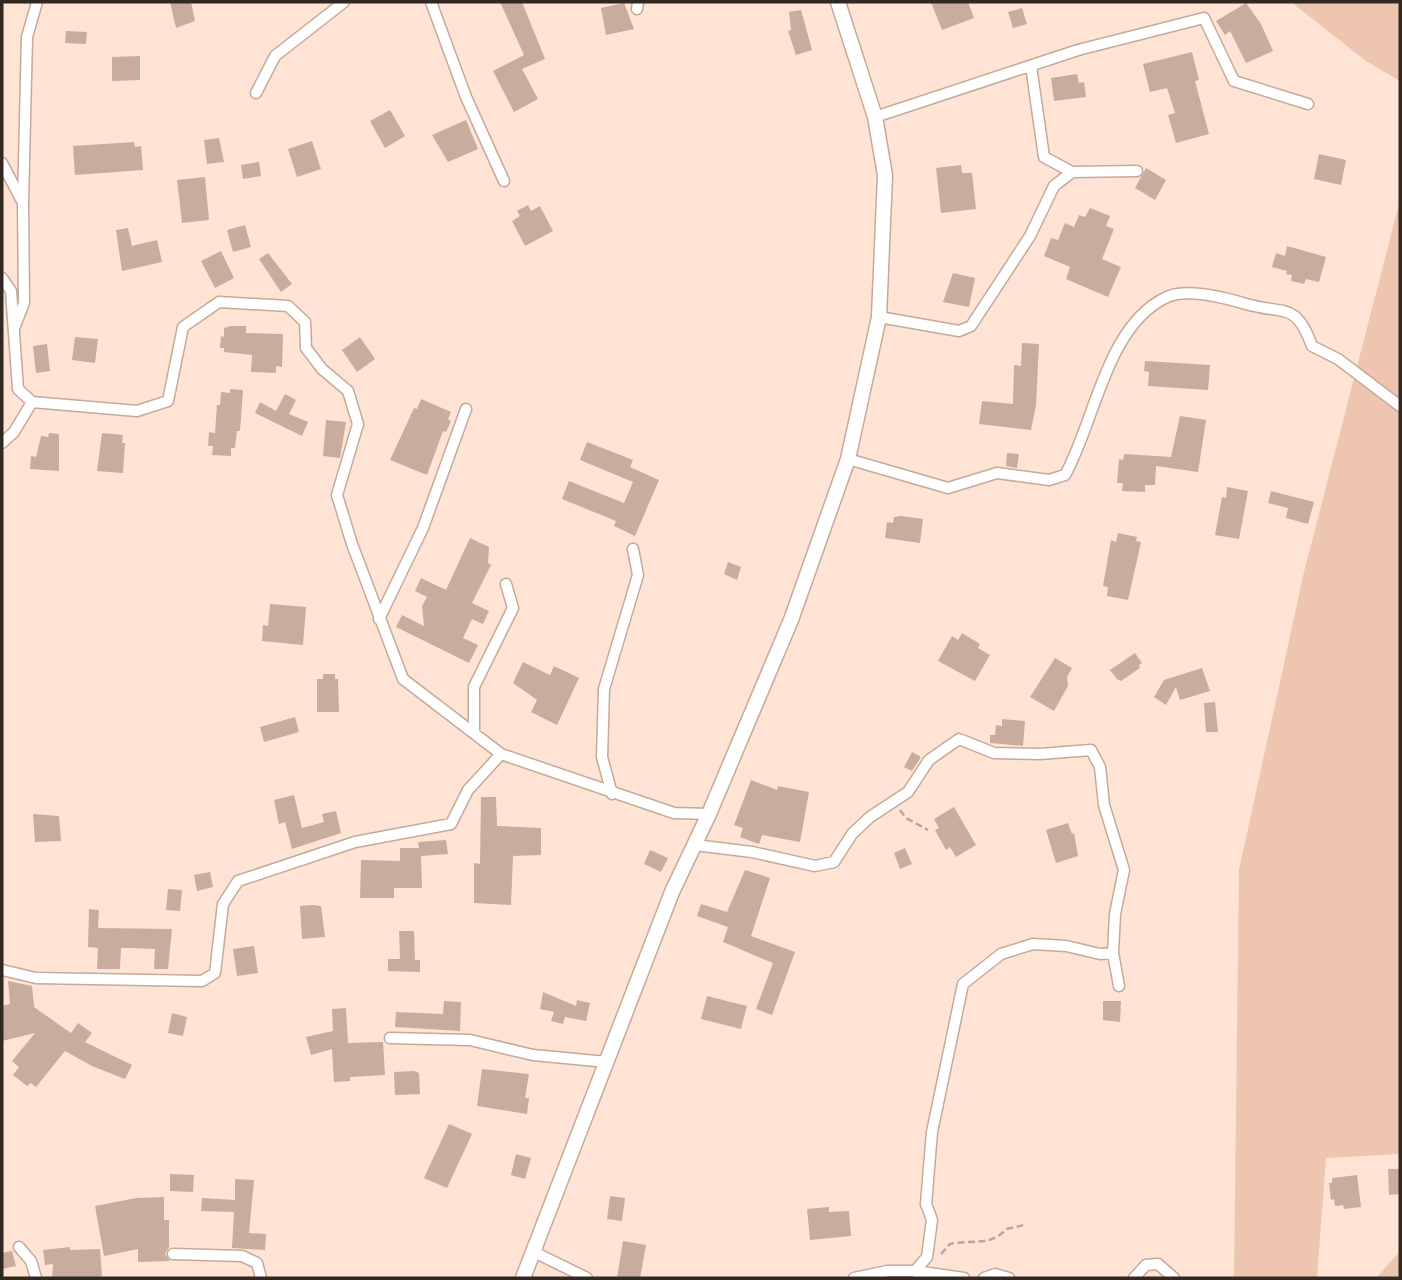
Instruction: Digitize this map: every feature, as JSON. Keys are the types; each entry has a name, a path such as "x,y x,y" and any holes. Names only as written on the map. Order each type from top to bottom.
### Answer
{"street":[{"path":"13,328 24,303 23,203 27,37 37,2"},
{"path":"256,93 275,56 344,2"},
{"path":"431,2 466,97 504,181"},
{"path":"523,1278 672,892 709,814 791,620 848,459 879,317 885,175 875,117 838,2"},
{"path":"875,117 1078,50 1204,18 1234,81 1308,104"},
{"path":"1031,66 1044,157 1072,172 1137,171"},
{"path":"2,163 23,203"},
{"path":"879,317 958,331 971,326 1030,236 1054,186 1072,172"},
{"path":"2,278 11,291 18,389 32,402 137,411 167,401 183,327 219,302 288,306 305,322 306,348 322,369 348,391 358,424 337,495 379,619 403,679 501,754 674,813 709,814"},
{"path":"848,459 948,488 997,473 1049,480 1065,475 1078,451 1114,354 1145,312 1169,296 1216,295 1252,306 1285,310 1304,324 1312,346 1338,359 1400,406"},
{"path":"2,443 15,432 32,402"},
{"path":"379,619 423,528 466,409"},
{"path":"612,794 602,757 604,689 638,575 633,549"},
{"path":"474,733 474,687 513,608 506,584"},
{"path":"695,845 752,852 815,866 834,862 852,834 908,792 929,761 959,739 994,753 1040,754 1091,750 1100,767 1104,805 1124,870 1115,914 1113,954 1119,986"},
{"path":"2,970 36,978 202,981 215,973 223,904 238,881 355,842 451,824 468,790 501,754"},
{"path":"918,1274 925,1259 932,1220 926,1204 932,1132 963,984 1001,954 1033,944 1113,954"},
{"path":"390,1038 470,1040 533,1055 607,1062"},
{"path":"19,1247 31,1261 36,1278"},
{"path":"534,1252 587,1278"},
{"path":"173,1254 242,1256 257,1263 261,1278"},
{"path":"1134,1278 1146,1265 1158,1264 1174,1278"},
{"path":"854,1278 887,1271 964,1278"},
{"path":"984,1278 995,1274 1009,1278"}],"path":[{"path":"894,802 906,818 928,830"},
{"path":"925,1259 939,1256 950,1244 989,1242 998,1239 1006,1229 1024,1225"}],"shaded area":[{"path":"1291,2 1400,2 1400,81 1366,61"},
{"path":"1400,200 1400,1154 1326,1158 1317,1278 1234,1278 1239,870 1304,572"},
{"path":"1400,1251 1400,1278 1376,1278"}],"building":[{"path":"170,2 191,2 195,21 176,28"},
{"path":"500,2 522,2 545,59 522,69 538,99 514,112 493,71 524,55"},
{"path":"931,2 968,2 974,18 942,30"},
{"path":"624,3 634,29 606,35 601,8"},
{"path":"1246,3 1261,24 1273,51 1246,63 1230,31 1225,35 1216,21"},
{"path":"1022,8 1027,24 1013,28 1008,12"},
{"path":"801,10 812,50 796,55 788,31 791,30 789,12"},
{"path":"66,31 87,32 86,44 65,43"},
{"path":"1192,52 1199,80 1195,81 1209,134 1176,143 1168,115 1175,113 1167,88 1150,92 1143,64"},
{"path":"140,56 140,80 112,81 112,57"},
{"path":"1077,74 1079,83 1084,82 1086,97 1054,101 1051,78"},
{"path":"390,110 405,136 385,148 370,121"},
{"path":"466,120 478,149 448,162 432,135"},
{"path":"219,138 224,162 207,164 204,140"},
{"path":"312,141 321,169 297,177 288,149"},
{"path":"134,142 135,147 141,146 143,170 75,175 73,146"},
{"path":"1319,154 1346,160 1341,185 1314,179"},
{"path":"259,162 261,176 243,179 241,165"},
{"path":"961,165 962,173 972,173 976,209 941,213 936,168"},
{"path":"1146,168 1166,180 1155,200 1135,188"},
{"path":"205,177 209,220 182,223 177,180"},
{"path":"528,205 531,211 540,206 553,231 525,246 512,221 520,216 517,211"},
{"path":"1090,208 1110,216 1106,226 1114,229 1102,259 1121,267 1108,297 1066,279 1070,267 1044,256 1051,238 1058,240 1065,223 1074,227 1079,215 1085,217"},
{"path":"245,225 251,247 233,252 227,230"},
{"path":"128,228 132,246 157,240 162,262 122,271 116,230"},
{"path":"1287,246 1326,257 1319,282 1306,279 1304,284 1291,281 1292,275 1286,274 1287,271 1272,267 1276,253 1285,256"},
{"path":"221,251 234,278 215,288 201,261"},
{"path":"268,253 292,284 281,292 259,259"},
{"path":"953,273 975,278 969,307 943,302"},
{"path":"246,326 246,333 283,334 282,367 276,366 276,373 251,372 252,355 224,352 224,348 220,348 221,336 224,337 224,328"},
{"path":"75,337 98,339 95,363 72,360"},
{"path":"360,337 375,359 357,372 342,350"},
{"path":"1022,343 1039,344 1036,405 1031,430 979,424 982,401 1013,404 1014,365 1021,366"},
{"path":"47,344 50,371 36,373 33,346"},
{"path":"1145,361 1210,365 1208,390 1148,386 1149,372 1144,371"},
{"path":"230,389 243,390 240,431 237,431 231,456 212,455 213,446 208,446 209,432 215,433 221,392 230,393"},
{"path":"285,394 296,400 289,414 308,422 302,436 255,413 260,402 276,411"},
{"path":"421,399 451,412 448,419 451,421 446,432 443,431 427,475 390,460 414,408 417,409"},
{"path":"1180,416 1206,420 1198,472 1156,466 1155,485 1145,485 1145,492 1122,491 1123,483 1117,483 1119,459 1123,460 1124,454 1171,457"},
{"path":"326,420 346,422 340,458 323,456"},
{"path":"49,433 59,434 59,471 30,469 31,456 36,457 41,436 48,437"},
{"path":"102,433 123,435 123,473 97,471"},
{"path":"587,442 633,460 630,467 659,480 635,536 614,526 616,521 562,499 569,481 624,503 633,482 580,460"},
{"path":"1007,453 1019,454 1017,468 1006,466"},
{"path":"1227,487 1248,491 1239,539 1215,535 1222,497 1226,498"},
{"path":"1271,491 1314,502 1308,524 1286,518 1288,508 1268,503"},
{"path":"894,517 923,519 920,543 885,538 887,522 893,523"},
{"path":"1118,533 1137,537 1136,541 1141,542 1128,600 1107,596 1108,587 1103,586 1111,540 1116,542"},
{"path":"470,538 489,547 488,563 491,565 472,603 489,611 483,624 472,619 463,638 478,645 469,663 396,627 402,615 424,626 422,606 427,597 415,591 421,578 446,590"},
{"path":"728,562 741,567 737,580 724,574"},
{"path":"270,604 306,607 303,645 262,641 263,625 268,626"},
{"path":"962,633 980,644 978,648 990,655 975,681 938,661 952,636 958,640"},
{"path":"1135,653 1142,663 1140,668 1121,681 1117,679 1110,670"},
{"path":"1055,658 1072,668 1067,677 1068,686 1054,711 1030,697"},
{"path":"523,662 550,675 554,666 579,678 557,725 531,712 537,700 513,683"},
{"path":"1202,668 1210,691 1180,700 1176,687 1166,705 1154,697 1164,680"},
{"path":"323,674 335,674 335,679 338,679 339,712 317,712 317,679 323,679"},
{"path":"1215,702 1218,732 1206,732 1204,703"},
{"path":"295,717 299,732 264,742 260,727"},
{"path":"1002,719 1025,721 1023,746 990,743 990,735 995,735 996,725 1002,726"},
{"path":"912,752 921,757 912,771 904,767"},
{"path":"751,780 777,790 778,786 809,792 800,842 762,835 759,844 740,837 743,828 734,825"},
{"path":"294,795 302,828 324,822 322,814 336,811 341,833 292,849 285,822 279,824 274,800"},
{"path":"481,797 496,797 497,826 541,828 541,855 513,856 511,905 474,903 474,863 480,864"},
{"path":"954,807 976,845 956,857 950,847 946,850 935,830 939,828 934,819"},
{"path":"33,814 59,816 61,841 35,842"},
{"path":"1068,823 1072,834 1074,833 1078,856 1056,863 1046,830"},
{"path":"446,840 448,854 421,856 422,888 394,888 394,898 360,898 361,860 400,861 400,848 419,848 418,842"},
{"path":"905,848 912,864 900,869 894,853"},
{"path":"650,850 668,858 661,872 644,864"},
{"path":"745,870 770,878 751,936 795,952 772,1015 756,1009 773,963 723,942 728,927 697,916 701,904 727,912"},
{"path":"210,872 213,887 197,891 194,875"},
{"path":"168,889 182,890 180,911 166,910"},
{"path":"300,906 321,906 325,937 302,939"},
{"path":"89,909 99,910 98,928 172,929 168,969 154,969 155,949 121,948 120,969 97,969 98,948 88,947"},
{"path":"399,931 414,931 415,960 420,960 420,972 388,971 388,959 400,959"},
{"path":"254,946 258,973 237,976 233,949"},
{"path":"8,981 32,986 34,1007 71,1033 78,1023 92,1033 85,1042 132,1065 125,1079 92,1066 65,1051 36,1087 31,1083 27,1086 13,1075 19,1067 12,1061 35,1033 2,1041 2,1006 10,1004"},
{"path":"543,992 576,1006 577,1000 590,1003 586,1021 565,1017 563,1024 551,1021 554,1012 540,1009"},
{"path":"707,996 747,1006 741,1029 701,1019"},
{"path":"444,1001 461,1002 460,1031 395,1027 396,1012 443,1014"},
{"path":"1103,1001 1121,1001 1120,1022 1103,1020"},
{"path":"346,1008 348,1043 383,1042 385,1075 350,1077 350,1081 334,1082 332,1049 311,1055 306,1037 333,1031 332,1009"},
{"path":"172,1013 187,1017 183,1036 168,1033"},
{"path":"482,1069 529,1074 525,1098 529,1098 527,1114 477,1106"},
{"path":"394,1072 419,1073 420,1094 395,1095"},
{"path":"449,1124 472,1134 447,1188 424,1178"},
{"path":"516,1154 531,1158 525,1179 511,1175"},
{"path":"1388,1169 1400,1169 1400,1194 1389,1195"},
{"path":"170,1174 194,1175 193,1192 170,1191"},
{"path":"1357,1175 1361,1207 1344,1209 1343,1205 1335,1206 1334,1199 1331,1200 1329,1183 1332,1183 1332,1178"},
{"path":"235,1179 254,1180 249,1233 266,1234 265,1250 232,1248 234,1212 201,1211 202,1198 235,1200"},
{"path":"610,1196 625,1198 622,1221 607,1219"},
{"path":"164,1197 164,1220 169,1220 169,1247 165,1254 170,1261 138,1262 138,1249 104,1256 95,1206 136,1198"},
{"path":"829,1207 829,1212 849,1211 851,1236 810,1240 807,1209"},
{"path":"623,1241 646,1245 640,1278 617,1278"},
{"path":"70,1247 70,1250 100,1249 102,1278 52,1278 53,1264 45,1265 43,1250"},
{"path":"12,1251 16,1266 2,1269 2,1253"}]}
